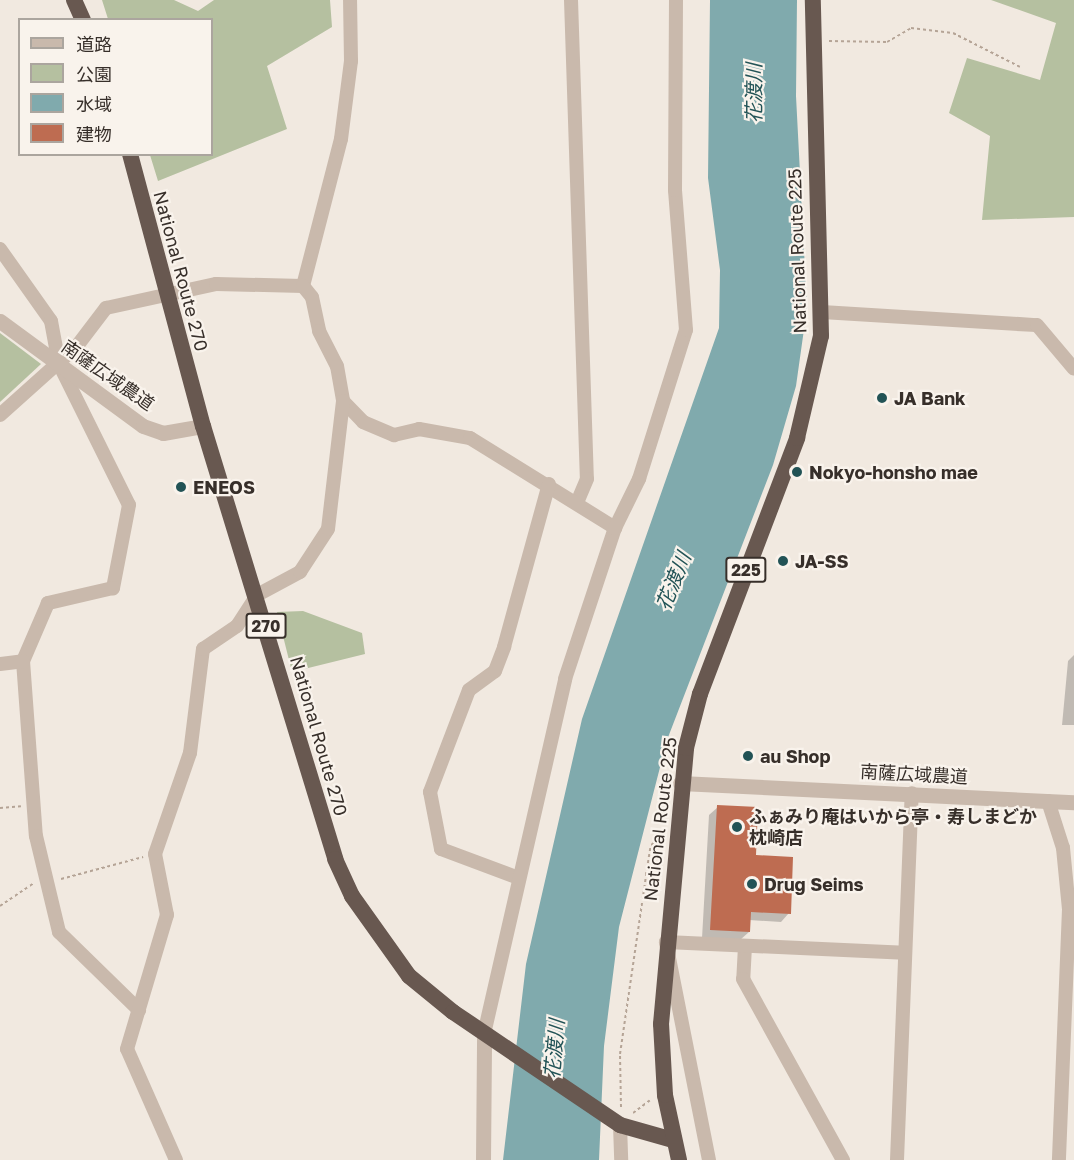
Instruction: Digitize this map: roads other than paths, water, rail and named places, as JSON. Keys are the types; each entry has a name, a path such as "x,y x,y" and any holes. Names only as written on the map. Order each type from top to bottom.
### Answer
{"highway":[{"path":"74,0 81,18"},
{"name":"National Route 225","path":"679,1160 673,1140 662,1062 666,942 680,783 700,694 809,399 822,312 811,41 813,0"},
{"name":"National Route 270","path":"130,156 203,426 257,595 325,826 352,896 409,976 489,1038 618,1123 673,1140"}],"street":[{"path":"303,286 341,139 351,61 350,0"},
{"path":"571,0 587,479 577,503"},
{"path":"483,1160 489,1038 516,877 565,679 615,528 639,478 686,330 675,190 676,0"},
{"path":"0,249 51,321 58,364 129,505 113,588 48,603 23,661 34,804 46,879 59,932 139,1010"},
{"path":"0,415 58,364 106,308 133,298 169,296 216,284 303,286 312,297 319,331 337,366 343,401 328,529 300,572 257,595 237,626 204,649 190,753 155,854 167,915 127,1049 176,1160"},
{"path":"822,312 1037,324 1074,369"},
{"name":"南薩広域農道","path":"0,321 143,426 163,433 203,426"},
{"path":"343,401 363,422 394,435 419,429 470,438 549,484 615,528"},
{"path":"516,877 441,849 430,792 469,690 495,671 504,647 549,484"},
{"path":"0,664 23,661"},
{"name":"南薩広域農道","path":"680,783 1074,802"},
{"path":"897,1160 912,793"},
{"path":"1048,801 1064,848 1070,909 1059,1160"},
{"path":"709,1160 666,942 904,953"},
{"path":"745,946 743,979 843,1160"},
{"path":"618,1123 621,1160"}],"water":[{"name":"花渡川","path":"710,0 797,0 796,96 807,308 796,386 773,465 667,740 619,927 604,1046 599,1160 503,1160 526,964 582,719 719,328 720,270 708,178"}],"place":[{"name":"JA Bank","path":"882,398"},
{"name":"Nokyo-honsho mae","path":"797,472"},
{"name":"ENEOS","path":"181,487"},
{"name":"JA-SS","path":"783,561"},
{"name":"au Shop","path":"748,756"},
{"name":"ふぁみり庵はいから亭・寿しまどか 枕崎店","path":"737,827"},
{"name":"Drug Seims","path":"752,884"}]}
